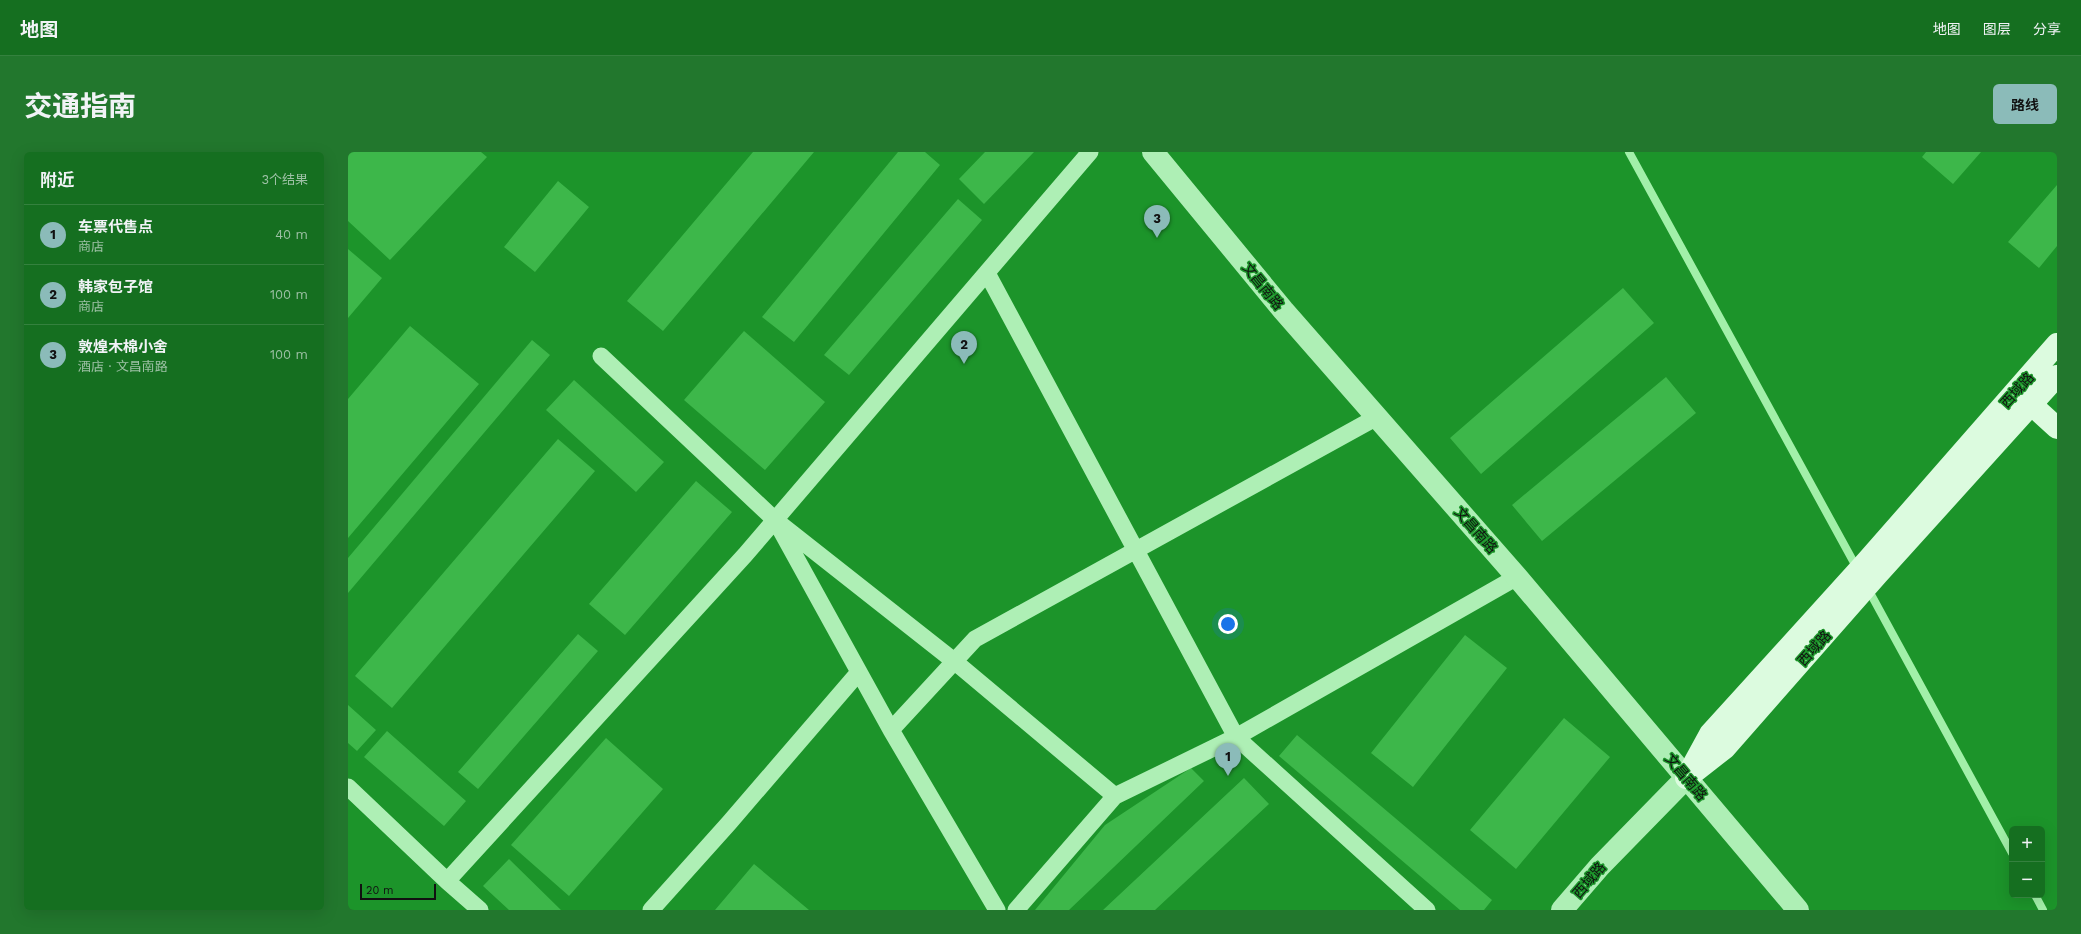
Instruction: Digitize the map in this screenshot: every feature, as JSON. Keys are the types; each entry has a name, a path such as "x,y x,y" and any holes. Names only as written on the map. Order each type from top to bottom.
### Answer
{"main road":[{"name":"西域路","path":"1686,778 1710,734 1839,606 2024,397 2052,374 2057,344"},
{"path":"2024,397 2057,428"}],"street":[{"path":"447,881 740,561 1090,152"},
{"name":"文昌南路","path":"1153,152 1283,310 1517,577 1798,910"},
{"path":"987,273 1236,737 1427,910"},
{"path":"601,356 775,520 954,661 1115,796"},
{"path":"891,730 975,638 1377,417"},
{"path":"775,520 891,730 997,910"},
{"path":"1016,910 1115,796 1236,737 1517,577"},
{"path":"651,910 729,823 859,672"},
{"name":"西域路","path":"1562,910 1600,866 1686,778"},
{"path":"348,787 447,881 480,910"}],"building":[{"path":"348,152 481,152 487,157 390,260 348,221"},
{"path":"753,152 814,152 663,331 627,301"},
{"path":"898,152 925,152 940,165 794,342 762,317"},
{"path":"985,152 1034,152 984,204 959,179"},
{"path":"1926,152 1981,152 1953,184 1922,157"},
{"path":"558,181 589,207 535,272 504,247"},
{"path":"2057,185 2057,246 2039,268 2008,242"},
{"path":"958,199 982,220 849,375 824,355"},
{"path":"348,249 382,278 348,318"},
{"path":"1623,288 1654,323 1481,474 1450,438"},
{"path":"410,326 479,384 348,538 348,399"},
{"path":"744,331 825,402 765,470 684,400"},
{"path":"532,340 550,355 348,593 348,558"},
{"path":"1666,377 1696,413 1542,541 1512,505"},
{"path":"574,380 664,462 636,492 546,410"},
{"path":"558,439 595,471 392,708 355,676"},
{"path":"696,481 732,512 625,635 589,604"},
{"path":"578,634 598,651 478,789 458,772"},
{"path":"1465,635 1507,668 1413,787 1371,753"},
{"path":"348,705 376,730 357,751 348,743"},
{"path":"1564,718 1610,757 1516,869 1470,830"},
{"path":"387,731 466,801 444,826 364,757"},
{"path":"1297,735 1492,900 1484,910 1460,910 1279,756"},
{"path":"606,738 663,789 569,896 511,845"},
{"path":"1191,768 1204,781 1069,910 1035,910 1105,825"},
{"path":"1244,778 1269,804 1155,910 1103,910"},
{"path":"509,859 561,910 509,910 483,886"},
{"path":"754,864 809,910 715,910"}],"waterway":[{"path":"1629,152 1858,570"},
{"path":"1868,589 2009,848"},
{"path":"2037,898 2043,910"}],"place":[{"name":"敦煌木棉小舍","path":"1157,238"},
{"name":"韩家包子馆","path":"964,364"},
{"name":"车票代售点","path":"1228,776"}]}
